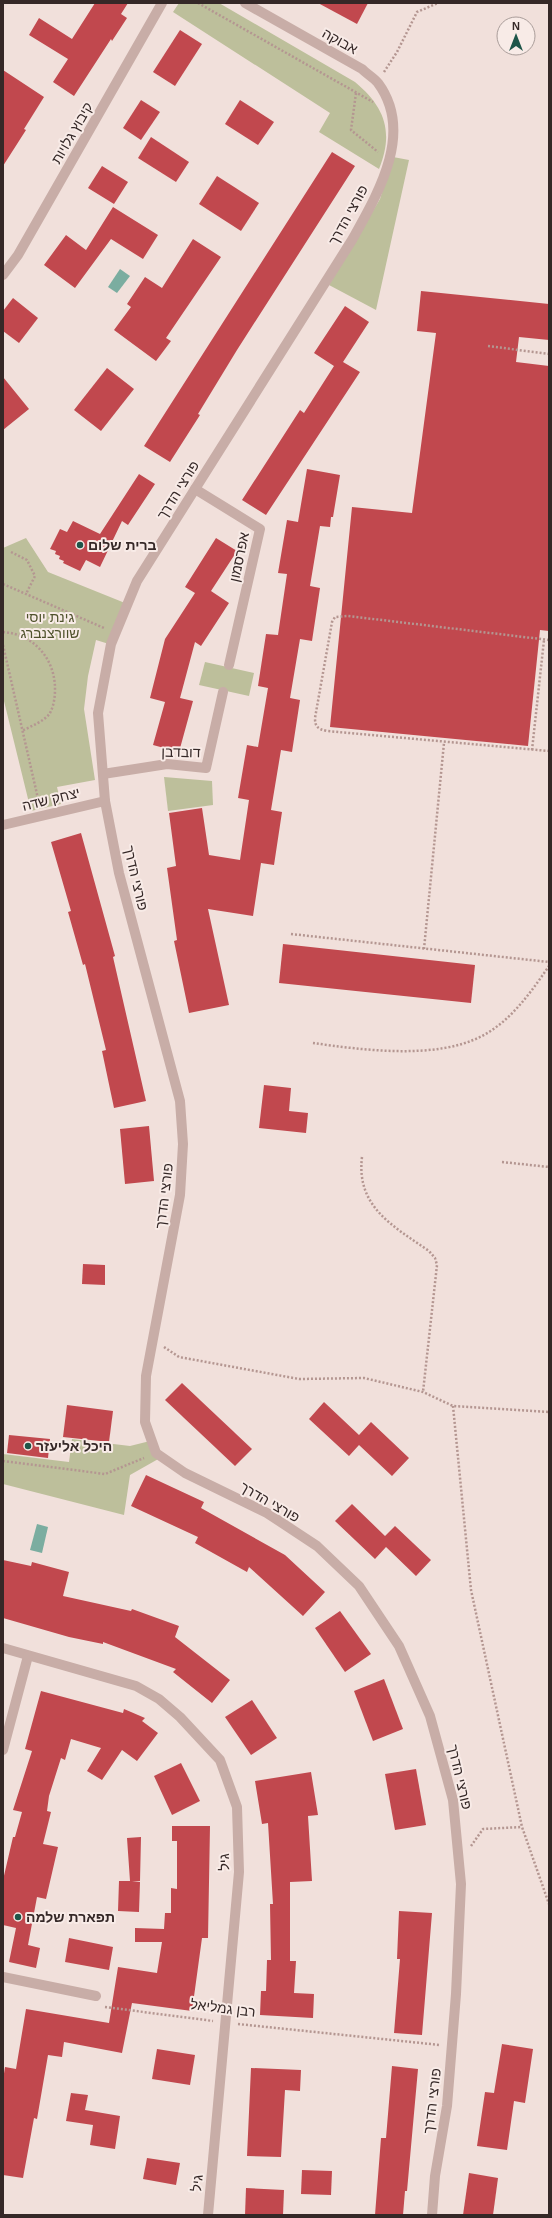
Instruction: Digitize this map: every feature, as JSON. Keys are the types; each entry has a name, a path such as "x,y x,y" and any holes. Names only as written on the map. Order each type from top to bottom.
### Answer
{"street":[{"name":"קיבוץ גלויות","path":"3,275 18,255 162,3"},
{"name":"אבוקה","path":"245,3 362,69 378,83 387,99 394,127"},
{"name":"פורצי הדרך","path":"394,127 389,160 375,198 352,240 137,581 111,644 98,712 105,800 119,873 180,1101 183,1144 180,1195 146,1376 145,1422 156,1453 186,1473 267,1513 317,1546 359,1586 399,1646 430,1716 453,1800 461,1884 452,2046 447,2106 434,2176 432,2215"},
{"name":"אפרסמון","path":"195,488 260,529 229,665"},
{"name":"דובדבן","path":"103,774 167,764 206,768 223,692"},
{"name":"יצחק שדה","path":"3,826 105,800"},
{"name":"גיל","path":"3,1648 136,1686 159,1699 180,1717 220,1760 236,1807 239,1872 227,2023 208,2215"},
{"path":"3,1750 28,1656"},
{"path":"3,1977 96,1996"}],"path":[{"path":"198,3 390,112"},
{"path":"378,83 398,52 417,12 438,3"},
{"path":"356,93 351,130 389,160"},
{"path":"488,346 549,354"},
{"path":"11,552 27,560 35,576 26,594"},
{"path":"3,584 116,632"},
{"path":"549,640 348,616 335,617 315,718 315,725 319,730 444,743 549,751"},
{"path":"3,632 19,634 41,650 48,659 55,680 54,704 49,714 37,724 22,731"},
{"path":"532,750 544,640"},
{"path":"3,645 42,816"},
{"path":"424,949 444,743"},
{"path":"291,934 549,962"},
{"path":"314,1044 371,1050 407,1050 455,1046 482,1036 506,1019 532,990 549,966"},
{"path":"362,1158 362,1182 369,1201 377,1213 429,1251 437,1265 423,1392"},
{"path":"502,1162 549,1167"},
{"path":"153,1340 180,1357 299,1380 364,1378 423,1392 452,1406 549,1412"},
{"path":"452,1406 471,1590 522,1827 549,1904"},
{"path":"3,1461 105,1474 156,1453"},
{"path":"470,1847 483,1829 522,1827"},
{"name":"רבן גמליאל","path":"96,1996 95,2005 227,2023 452,2046"}],"green space":[{"path":"179,3 219,3 355,82 374,101 384,121 386,143 384,156 379,169 319,132 330,113 173,12"},
{"path":"393,157 409,160 376,310 329,285 380,199"},
{"name":"גינת יוסי שוורצנברג","path":"26,538 48,572 125,603 109,644 96,640 88,676 84,709 95,780 57,787 61,804 31,811 3,697 3,548"},
{"path":"205,662 254,673 249,696 199,685"},
{"path":"164,777 212,781 213,805 168,811"},
{"path":"72,1439 130,1446 150,1441 160,1458 130,1475 124,1515 3,1484 3,1454 69,1462"}],"water":[{"path":"120,269 130,276 117,293 108,287"},
{"path":"37,1524 48,1527 42,1553 30,1550"}],"building":[{"path":"95,3 128,3 121,14 127,18 112,41 111,39 74,96 53,82 68,59 29,35 39,18 72,39"},
{"path":"318,3 368,3 357,24"},
{"path":"180,30 202,44 175,86 153,72"},
{"path":"3,70 44,97 24,129 26,130 3,166"},
{"path":"141,100 160,112 141,140 123,128"},
{"path":"240,100 274,122 258,145 225,124"},
{"path":"151,137 189,162 176,182 138,158"},
{"path":"332,152 355,166 237,350 198,414 200,415 170,462 144,446"},
{"path":"102,166 128,182 114,204 88,188"},
{"path":"217,176 259,203 241,231 199,204"},
{"path":"113,207 158,235 143,259 111,239 75,288 44,265 66,235 86,250"},
{"path":"193,239 221,257 166,338 171,341 156,361 114,330 131,307 127,304 145,277 162,288"},
{"path":"421,291 549,304 549,340 519,337 516,362 549,366 549,631 540,630 528,746 330,727 352,507 412,513 436,333 417,331"},
{"path":"13,298 38,318 19,343 3,331 3,311"},
{"path":"345,306 369,322 343,362 360,372 266,515 242,500 300,410 304,413 334,366 314,353"},
{"path":"107,368 134,389 101,431 74,410"},
{"path":"3,377 29,409 3,430"},
{"path":"307,469 340,475 330,527 320,526 310,586 320,588 312,641 300,639 290,698 300,700 292,752 281,750 271,810 282,812 274,865 261,863 253,916 208,909 229,1005 189,1013 174,941 177,940 167,868 176,866 169,813 202,808 209,855 240,860 249,800 238,798 247,745 258,747 268,688 258,686 266,634 278,635 287,574 278,573 287,520 298,522"},
{"name":"ברית שלום","path":"139,474 155,484 128,525 122,521 100,567 86,560 80,571 63,563 64,561 59,559 60,556 55,554 56,551 50,549 60,529 67,532 73,521 100,534"},
{"path":"216,538 237,551 211,591 229,603 201,646 195,642 180,698 193,701 179,752 153,745 165,702 150,698 165,639 195,593 185,587"},
{"path":"81,833 115,956 113,957 146,1101 114,1108 102,1051 106,1050 85,964 83,965 68,912 71,911 51,842"},
{"path":"283,944 475,965 471,1003 279,983"},
{"path":"264,1085 291,1088 289,1111 308,1113 306,1133 259,1128"},
{"path":"149,1126 154,1181 125,1184 120,1129"},
{"path":"83,1264 105,1265 105,1285 82,1284"},
{"path":"182,1383 252,1449 235,1466 165,1400"},
{"path":"324,1402 359,1435 371,1422 409,1458 392,1476 359,1445 349,1456 309,1419"},
{"path":"67,1405 113,1411 109,1442 63,1437"},
{"name":"היכל אליעזר","path":"9,1435 50,1439 48,1458 7,1453"},
{"path":"146,1475 204,1502 201,1508 285,1555 325,1592 303,1616 249,1567 247,1572 195,1543 198,1537 131,1506"},
{"path":"352,1504 385,1536 395,1526 431,1560 416,1576 386,1547 375,1559 335,1521"},
{"path":"3,1560 31,1566 32,1562 69,1572 63,1596 131,1611 132,1609 179,1626 175,1637 230,1680 212,1703 173,1672 176,1669 103,1642 103,1644 69,1637 3,1618"},
{"path":"340,1611 371,1654 345,1672 315,1628"},
{"path":"384,1679 403,1729 373,1741 354,1691"},
{"path":"41,1691 123,1713 124,1709 145,1718 142,1721 158,1733 137,1761 122,1750 102,1780 87,1771 101,1748 71,1739 65,1760 61,1758 49,1796 47,1811 51,1812 43,1844 58,1847 46,1899 37,1897 28,1945 40,1948 36,1968 9,1962 16,1928 3,1925 3,1880 13,1837 15,1837 22,1812 13,1810 32,1751 25,1749"},
{"path":"252,1700 277,1738 251,1755 225,1717"},
{"path":"181,1763 200,1801 172,1815 154,1776"},
{"path":"416,1769 426,1825 395,1830 385,1774"},
{"path":"311,1772 318,1815 308,1816 312,1881 290,1882 290,1961 296,1961 294,1993 314,1994 313,2018 260,2015 261,1991 266,1991 267,1960 271,1960 270,1904 273,1904 268,1823 262,1824 255,1781"},
{"path":"172,1826 210,1826 208,1938 202,1938 192,2011 132,2003 122,2053 64,2042 62,2057 48,2055 37,2119 34,2118 23,2178 3,2175 3,2080 5,2067 16,2069 26,2009 109,2023 118,1967 157,1973 162,1942 135,1942 135,1928 164,1929 165,1913 171,1913 171,1888 177,1889 177,1841 172,1841"},
{"path":"141,1837 140,1881 132,1881 140,1882 139,1912 118,1911 119,1881 130,1881 127,1838"},
{"path":"399,1911 432,1913 422,2035 394,2033 400,1959 397,1959"},
{"path":"69,1938 113,1947 109,1970 65,1962"},
{"path":"502,2044 533,2049 525,2103 514,2101 507,2150 477,2146 485,2092 494,2093"},
{"path":"157,2049 195,2055 190,2085 152,2079"},
{"path":"392,2066 418,2069 407,2191 405,2191 403,2215 375,2215 381,2138 386,2138"},
{"path":"251,2068 301,2070 300,2091 285,2090 281,2157 247,2156"},
{"path":"71,2093 88,2095 85,2110 120,2116 115,2149 90,2145 93,2125 66,2121"},
{"path":"147,2158 180,2163 176,2185 143,2179"},
{"path":"302,2170 332,2171 331,2195 301,2194"},
{"path":"469,2173 498,2178 493,2215 463,2215"},
{"path":"246,2188 284,2190 283,2215 245,2215"}],"place":[{"name":"ברית שלום","path":"80,545"},
{"name":"היכל אליעזר","path":"28,1446"},
{"name":"תפארת שלמה","path":"18,1917"}]}
